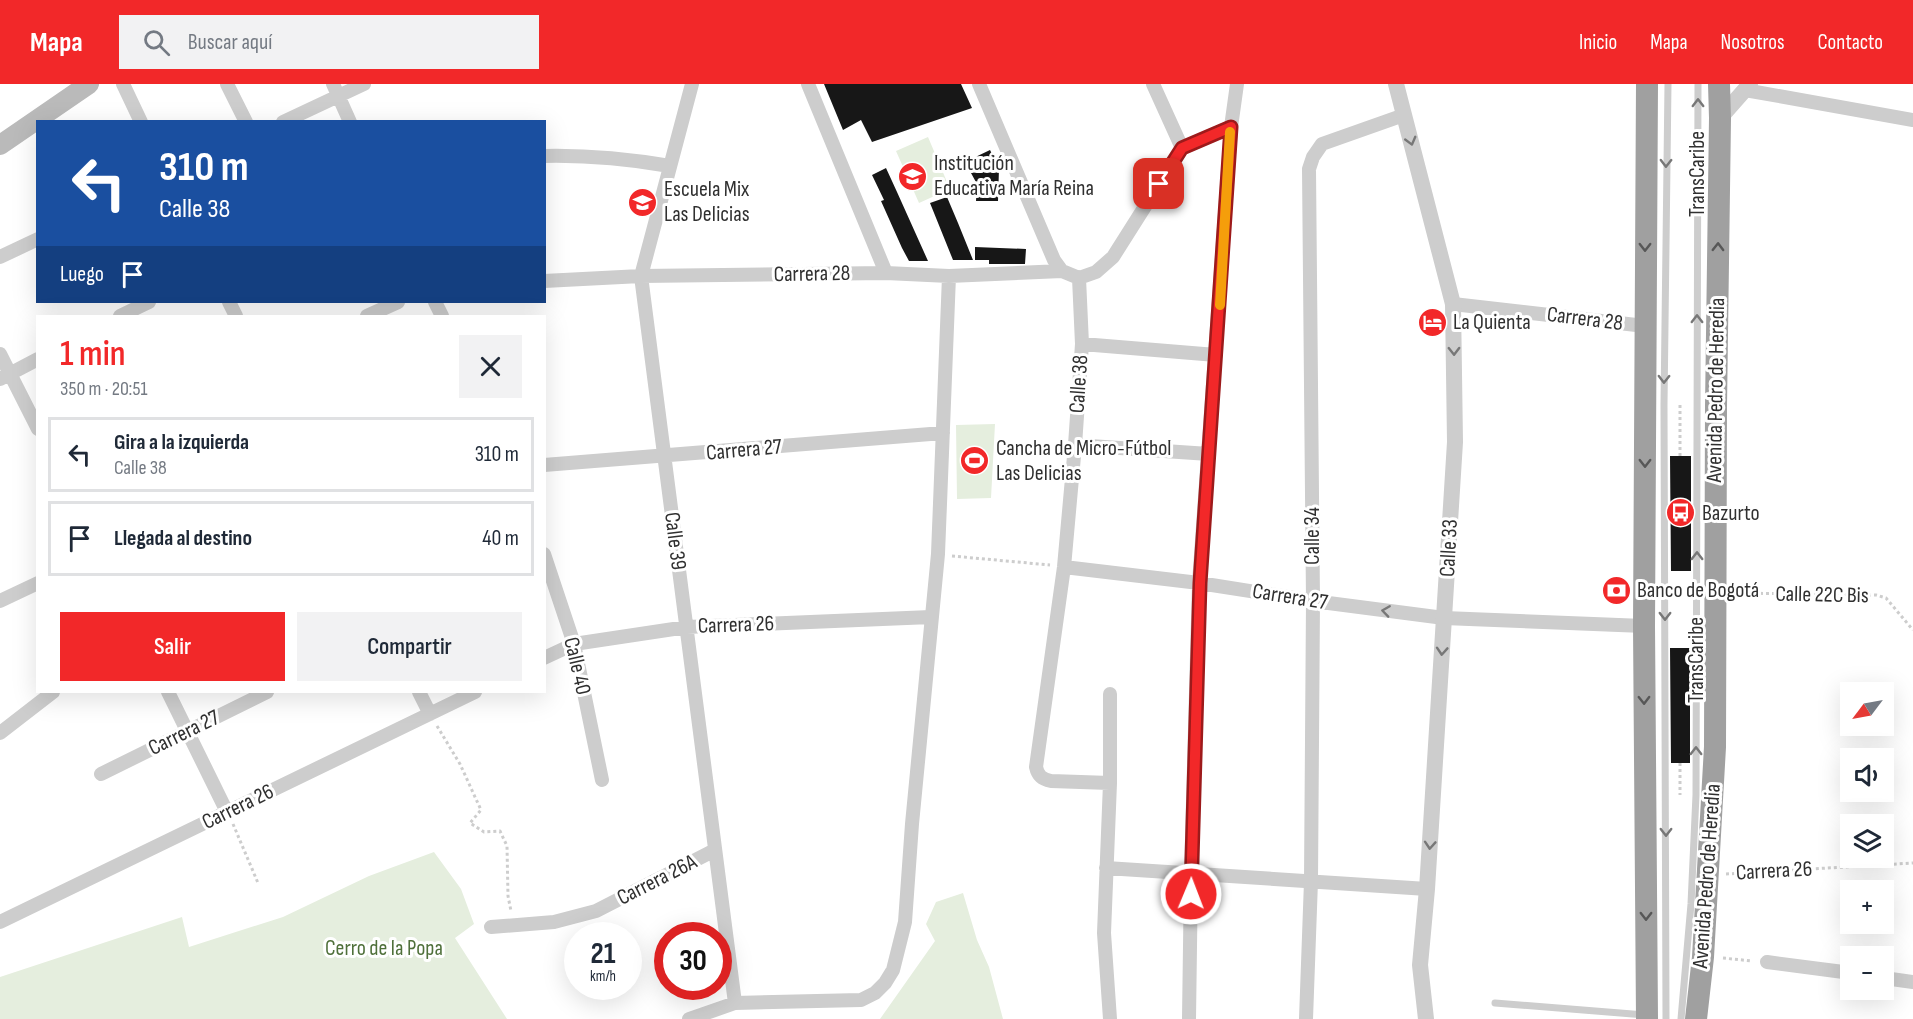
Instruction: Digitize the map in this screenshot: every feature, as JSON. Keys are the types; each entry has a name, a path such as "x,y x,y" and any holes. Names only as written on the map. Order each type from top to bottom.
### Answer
{"highway":[{"name":"Avenida Pedro de Heredia","path":"1696,1019 1703,957 1715,747 1719,84"},
{"path":"1651,85 1645,326 1644,626 1653,1018"}],"main road":[{"path":"36,120 87,85"},
{"path":"0,145 36,120"}],"street":[{"path":"123,84 140,120"},
{"path":"227,84 245,120"},
{"path":"286,120 336,90 364,84"},
{"name":"Calle 39","path":"692,84 641,276 735,1003"},
{"path":"808,84 886,273"},
{"path":"979,84 1053,260 1062,271"},
{"path":"1153,84 1182,148"},
{"path":"1189,1019 1200,583 1231,127 1237,84"},
{"name":"Calle 33","path":"1396,84 1454,304 1455,442 1427,889 1420,965 1426,1019"},
{"path":"1720,118 1748,87 1913,120"},
{"path":"336,90 349,120"},
{"name":"Calle 34","path":"1306,1019 1311,881 1313,601 1309,169 1313,157 1322,144 1404,115"},
{"path":"1079,278 1096,272 1113,257 1182,148 1231,127"},
{"path":"546,156 594,156 670,166"},
{"path":"0,256 36,240"},
{"name":"Carrera 28","path":"546,281 641,276 886,273 949,276 1062,271 1079,278"},
{"path":"689,1019 735,1003 861,1000 875,993 893,970 905,922 938,554 949,276"},
{"name":"Calle 38","path":"1079,278 1082,344 1075,444 1064,567 1036,767 1037,774 1051,781 1110,783"},
{"path":"122,315 147,303"},
{"path":"369,315 396,303"},
{"name":"Carrera 28","path":"1454,304 1645,326"},
{"path":"1082,344 1216,355"},
{"path":"0,354 5,376 36,426"},
{"path":"5,376 36,360"},
{"name":"Carrera 27","path":"546,465 943,433"},
{"path":"1075,444 1209,454"},
{"name":"Calle 40","path":"546,560 573,644 602,780"},
{"name":"Carrera 27","path":"1064,567 1200,583 1444,618 1644,626"},
{"path":"0,601 36,584"},
{"name":"Carrera 26","path":"546,657 573,644 687,627 931,617"},
{"path":"0,734 52,693"},
{"path":"169,693 227,812"},
{"name":"Carrera 27","path":"101,774 265,693"},
{"path":"420,693 430,714"},
{"name":"Carrera 26","path":"0,922 473,693"},
{"path":"1110,694 1110,783 1104,933 1110,1019"},
{"name":"Carrera 26A","path":"491,927 554,922 596,911 716,850"},
{"path":"1106,868 1427,889"},
{"path":"1767,962 1840,972"},
{"path":"1894,979 1913,982"}],"lane":[{"name":"TransCaribe","path":"1681,1019 1691,904 1696,795 1698,84"},
{"name":"TransCaribe","path":"1651,85 1664,405 1653,1018"},
{"path":"1495,1003 1653,1018"}],"path":[{"path":"1680,405 1680,456"},
{"path":"938,554 1064,567"},
{"name":"Calle 22C Bis","path":"1715,593 1876,595 1886,598 1913,630"},
{"path":"430,714 460,764 481,810 470,822 484,832 500,831 507,846 508,896 517,924"},
{"path":"1680,763 1680,795"},
{"path":"227,812 258,884"},
{"name":"Carrera 26","path":"1708,875 1913,862"},
{"path":"1703,957 1767,962"}],"green space":[{"path":"928,137 950,189 919,203 896,151"},
{"name":"Cancha de Micro-Fútbol Las Delicias","path":"995,424 991,498 957,499 956,425"},
{"name":"Cerro de la Popa","path":"434,852 461,889 474,924 455,938 507,1019 0,1019 0,977 182,917 189,947 283,917 369,876"},
{"path":"963,893 977,940 989,967 1003,1019 880,1019 935,941 926,924 936,902"}],"building":[{"path":"824,84 961,84 972,108 872,142 861,120 843,130"},
{"path":"990,150 999,168 998,201 976,201 977,184 965,162"},
{"path":"886,168 928,261 909,261 902,248 872,175"},
{"path":"947,197 973,260 953,260 930,203"},
{"path":"975,247 1026,249 1025,264 989,264 989,260 975,260"},
{"name":"Bazurto","path":"1670,456 1691,456 1691,571 1671,571"},
{"path":"1670,648 1690,648 1690,763 1671,763"}],"slow traffic":[{"path":"1220,305 1230,132"}],"place":[{"name":"Institución Educativa María Reina","path":"913,176"},
{"name":"Escuela Mix Las Delicias","path":"643,202"},
{"name":"La Quienta","path":"1432,322"},
{"name":"Cancha de Micro-Fútbol Las Delicias","path":"975,461"},
{"name":"Bazurto","path":"1681,513"},
{"name":"Banco de Bogotá","path":"1616,590"}],"route":[{"path":"1159,184 1182,148 1231,127 1200,583 1191,894"}]}
